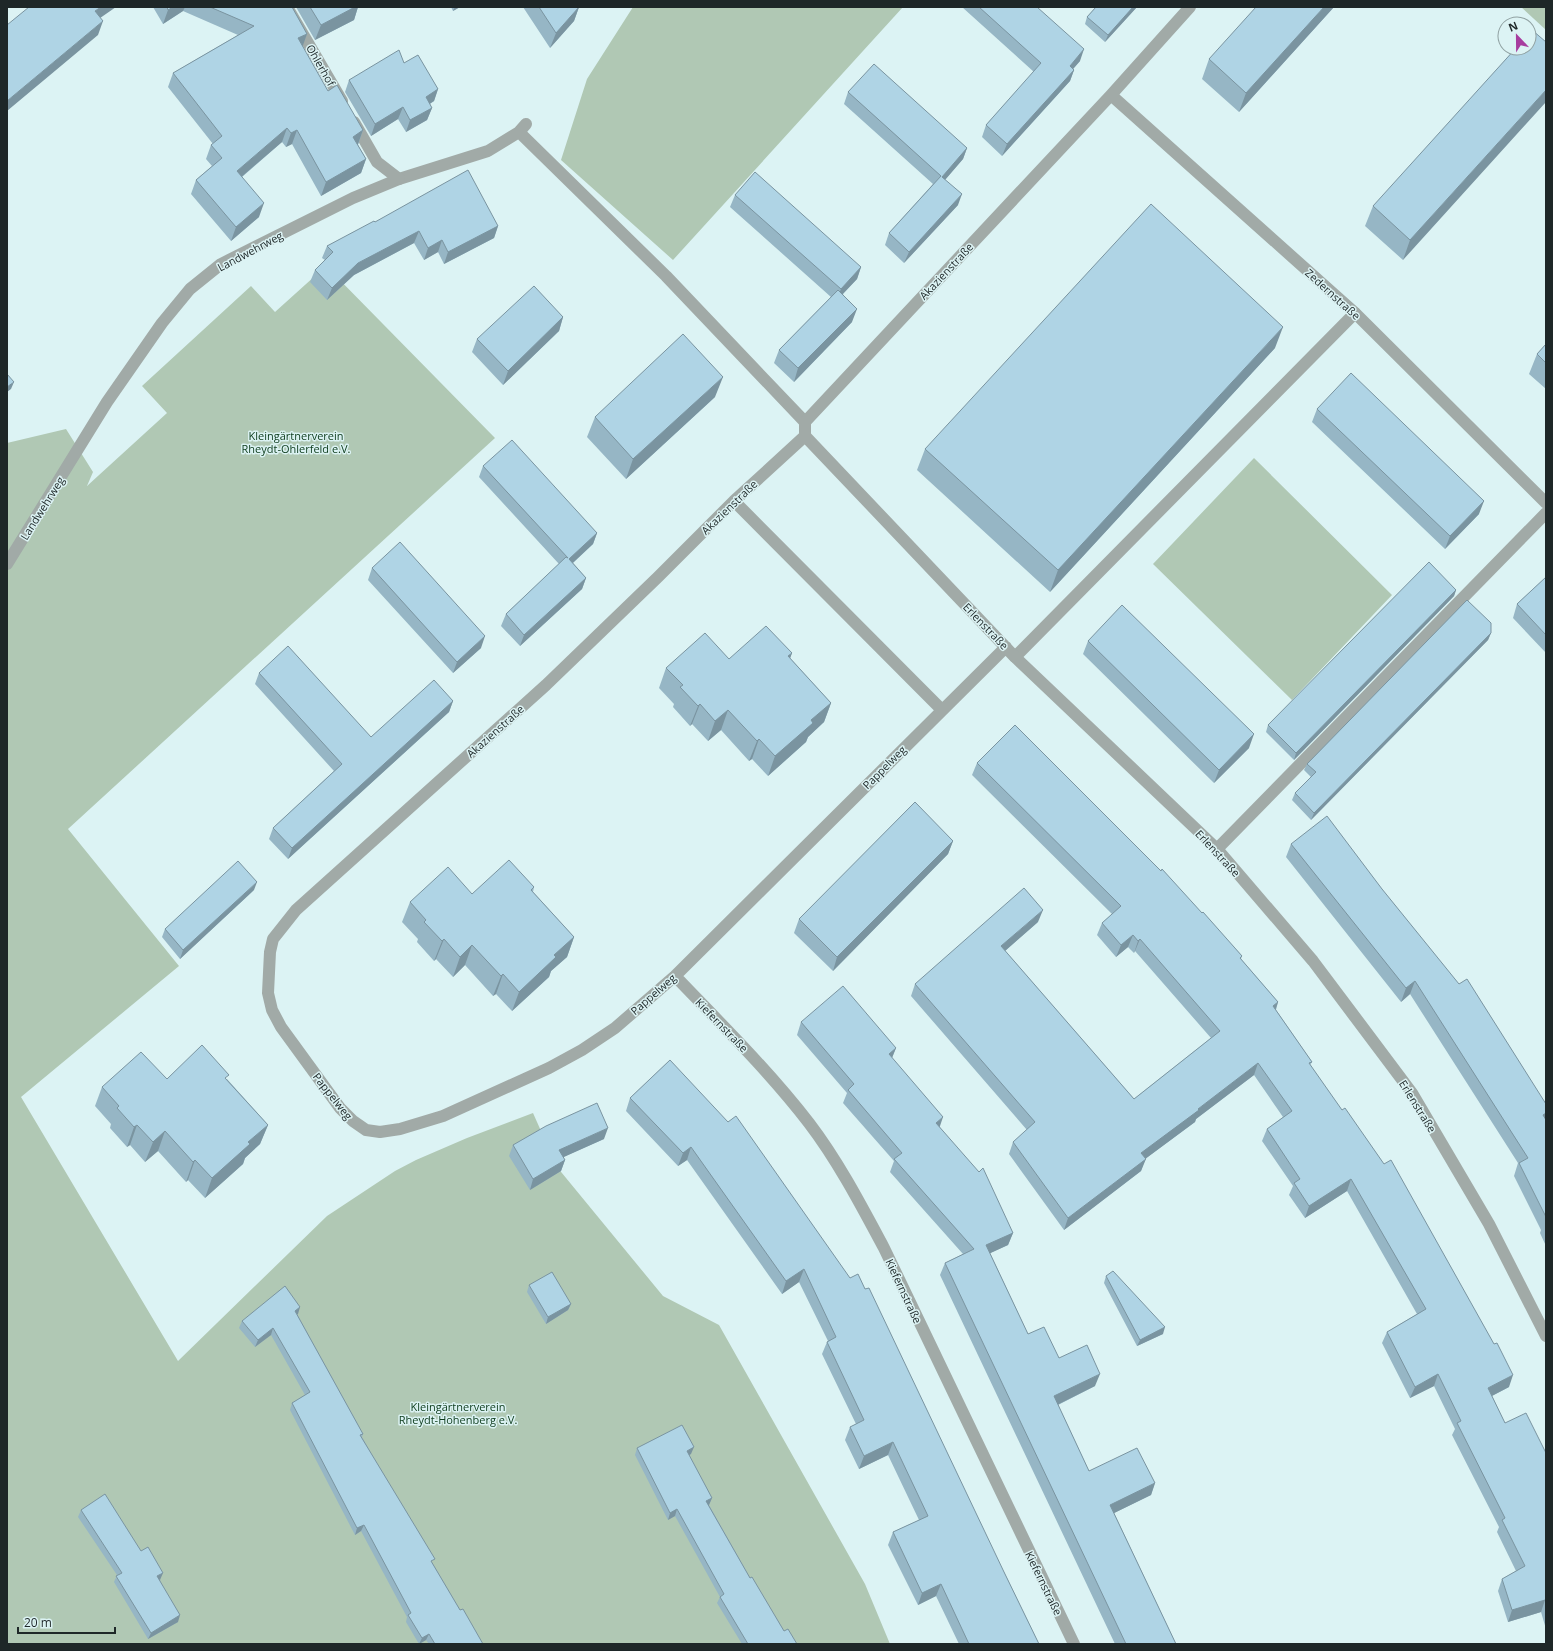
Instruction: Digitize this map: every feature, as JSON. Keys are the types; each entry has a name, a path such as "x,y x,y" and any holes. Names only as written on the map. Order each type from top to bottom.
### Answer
{"street":[{"name":"Ohlerhof","path":"287,7 377,162 399,179"},
{"name":"Akazienstraße","path":"805,422 1111,95 1190,7"},
{"name":"Zedernstraße","path":"1111,95 1355,313 1546,503"},
{"name":"Landwehrweg","path":"7,564 107,402 162,323 190,289 220,264 353,198 399,179 488,151 522,128 805,422"},
{"path":"1015,657 1355,313"},
{"path":"805,422 805,436"},
{"name":"Akazienstraße","path":"268,993 268,966 273,939 296,910 546,685 734,501 805,436"},
{"name":"Erlenstraße","path":"805,436 1015,657 1217,849 1313,961 1412,1094 1489,1224 1546,1336"},
{"path":"734,501 942,710"},
{"path":"1217,849 1546,512"},
{"name":"Pappelweg","path":"268,993 272,1010 281,1027 340,1108 353,1121 366,1130 380,1132 400,1129 443,1116 549,1068 582,1050 615,1028 675,976 1006,647"},
{"name":"Kiefernstraße","path":"675,976 753,1056 810,1124 857,1197 884,1248 1074,1644"}],"green space":[{"path":"633,7 903,7 673,260 561,160 587,79"},
{"path":"1521,7 1546,7 1546,30 1537,22 1537,16 1531,16"},
{"path":"326,266 495,438 68,829 179,966 21,1097 178,1361 327,1216 395,1171 416,1160 467,1138 533,1113 557,1167 663,1296 719,1325 865,1584 890,1644 7,1644 7,443 66,429 93,472 87,486 167,413 142,386 251,286 275,312"},
{"path":"1254,458 1392,595 1292,700 1153,564"}],"building":[{"path":"29,7 101,7 95,11 103,21 7,101 7,25"},
{"path":"210,7 292,7 307,34 298,38 328,91 337,85 363,130 353,137 366,159 326,182 297,130 291,133 287,128 237,171 264,203 236,227 196,180 222,158 211,145 222,136 173,73 254,26"},
{"path":"310,7 355,7 321,25"},
{"path":"539,7 579,7 556,33"},
{"path":"979,7 1037,7 1084,49 1070,66 1074,70 1007,144 986,125 1041,63"},
{"path":"1096,7 1133,7 1108,35 1087,17"},
{"path":"1256,7 1324,7 1246,93 1209,59"},
{"path":"1537,34 1546,42 1546,90 1410,240 1373,206 1509,56 1537,56"},
{"path":"399,50 404,63 418,55 438,89 426,97 432,108 410,120 403,107 375,124 349,80"},
{"path":"874,64 967,148 942,177 962,194 909,252 889,233 941,176 848,92"},
{"path":"468,170 498,226 448,252 442,240 428,248 419,231 358,263 332,288 315,270 333,252 327,246 374,221 375,222"},
{"path":"755,172 861,267 841,289 735,195"},
{"path":"1151,204 1283,327 1058,570 925,449"},
{"path":"534,286 563,317 508,371 477,339"},
{"path":"838,290 857,309 798,368 779,350"},
{"path":"683,334 723,377 633,459 595,417"},
{"path":"1546,344 1546,363 1537,354"},
{"path":"1351,373 1484,501 1450,536 1317,409"},
{"path":"7,374 14,382 7,387"},
{"path":"512,440 597,533 569,559 586,578 524,635 506,614 566,557 568,558 483,466"},
{"path":"400,542 485,636 457,662 372,568"},
{"path":"1429,562 1456,590 1296,753 1268,725"},
{"path":"1546,577 1546,635 1517,604"},
{"path":"1467,600 1491,623 1491,633 1314,813 1295,793 1316,772 1307,764"},
{"path":"1122,605 1254,734 1219,770 1088,641"},
{"path":"766,626 792,653 788,656 831,703 811,720 813,723 775,756 759,739 757,741 728,710 715,721 700,704 698,706 680,687 683,685 666,668 705,633 729,659"},
{"path":"288,646 371,737 434,680 453,701 292,848 273,828 342,764 259,673"},
{"path":"1015,725 1161,871 1162,869 1242,956 1240,958 1278,1002 1273,1006 1312,1062 1309,1063 1342,1110 1345,1108 1384,1164 1391,1160 1494,1344 1497,1343 1513,1375 1488,1388 1505,1423 1526,1413 1546,1453 1546,1603 1545,1600 1512,1610 1502,1579 1525,1566 1502,1520 1505,1518 1457,1423 1461,1421 1438,1374 1415,1387 1387,1332 1426,1309 1351,1179 1309,1206 1294,1183 1300,1179 1267,1129 1292,1111 1258,1063 1198,1109 1199,1110 1141,1153 1146,1159 1068,1218 1013,1142 1035,1122 915,984 1024,888 1043,910 1001,946 1134,1099 1220,1031 1140,939 1138,941 1133,935 1121,945 1102,923 1121,906 977,763"},
{"path":"915,802 953,841 837,957 799,919"},
{"path":"1327,816 1382,889 1459,984 1467,979 1546,1104 1546,1113 1543,1115 1546,1120 1546,1217 1519,1163 1528,1158 1415,981 1406,988 1291,844"},
{"path":"509,860 534,887 531,890 574,937 554,955 556,957 519,992 503,974 501,976 472,945 460,957 444,939 442,941 424,922 426,920 410,902 448,867 472,894"},
{"path":"238,861 257,882 183,950 165,929"},
{"path":"843,986 896,1048 889,1054 943,1117 936,1123 979,1172 983,1168 1013,1233 986,1245 1028,1334 1044,1327 1059,1358 1087,1345 1100,1374 1054,1396 1089,1471 1137,1448 1155,1483 1110,1505 1176,1644 1126,1644 945,1263 974,1249 894,1159 902,1153 848,1090 854,1084 801,1022"},
{"path":"202,1045 229,1075 225,1078 268,1125 248,1142 250,1144 212,1178 195,1160 193,1162 165,1131 153,1142 137,1125 134,1127 117,1108 119,1106 102,1087 141,1052 167,1079"},
{"path":"670,1060 728,1122 736,1116 850,1278 858,1274 865,1289 869,1288 1039,1644 969,1644 941,1584 922,1593 893,1532 928,1516 893,1442 864,1456 850,1427 864,1420 827,1342 836,1337 804,1269 786,1281 691,1147 683,1153 630,1098"},
{"path":"597,1103 608,1128 559,1150 565,1160 533,1179 513,1145 546,1126"},
{"path":"1113,1271 1165,1327 1140,1340 1106,1276"},
{"path":"552,1272 571,1304 548,1317 529,1285"},
{"path":"285,1286 300,1307 295,1311 363,1434 360,1435 435,1559 431,1561 460,1610 463,1609 483,1644 435,1644 429,1634 422,1638 408,1615 411,1613 364,1525 357,1528 292,1403 310,1392 273,1328 258,1340 242,1321"},
{"path":"682,1425 694,1447 687,1451 712,1498 706,1501 750,1578 752,1577 784,1631 788,1629 797,1644 748,1644 720,1597 724,1594 677,1509 670,1513 637,1448"},
{"path":"105,1494 141,1551 148,1547 163,1573 157,1576 180,1615 151,1633 116,1576 122,1573 81,1510"}],"park label":[{"name":"Kleingärtnerverein Rheydt-Ohlerfeld e.V.","path":"296,441"},
{"name":"Kleingärtnerverein Rheydt-Hohenberg e.V.","path":"458,1412"}]}
